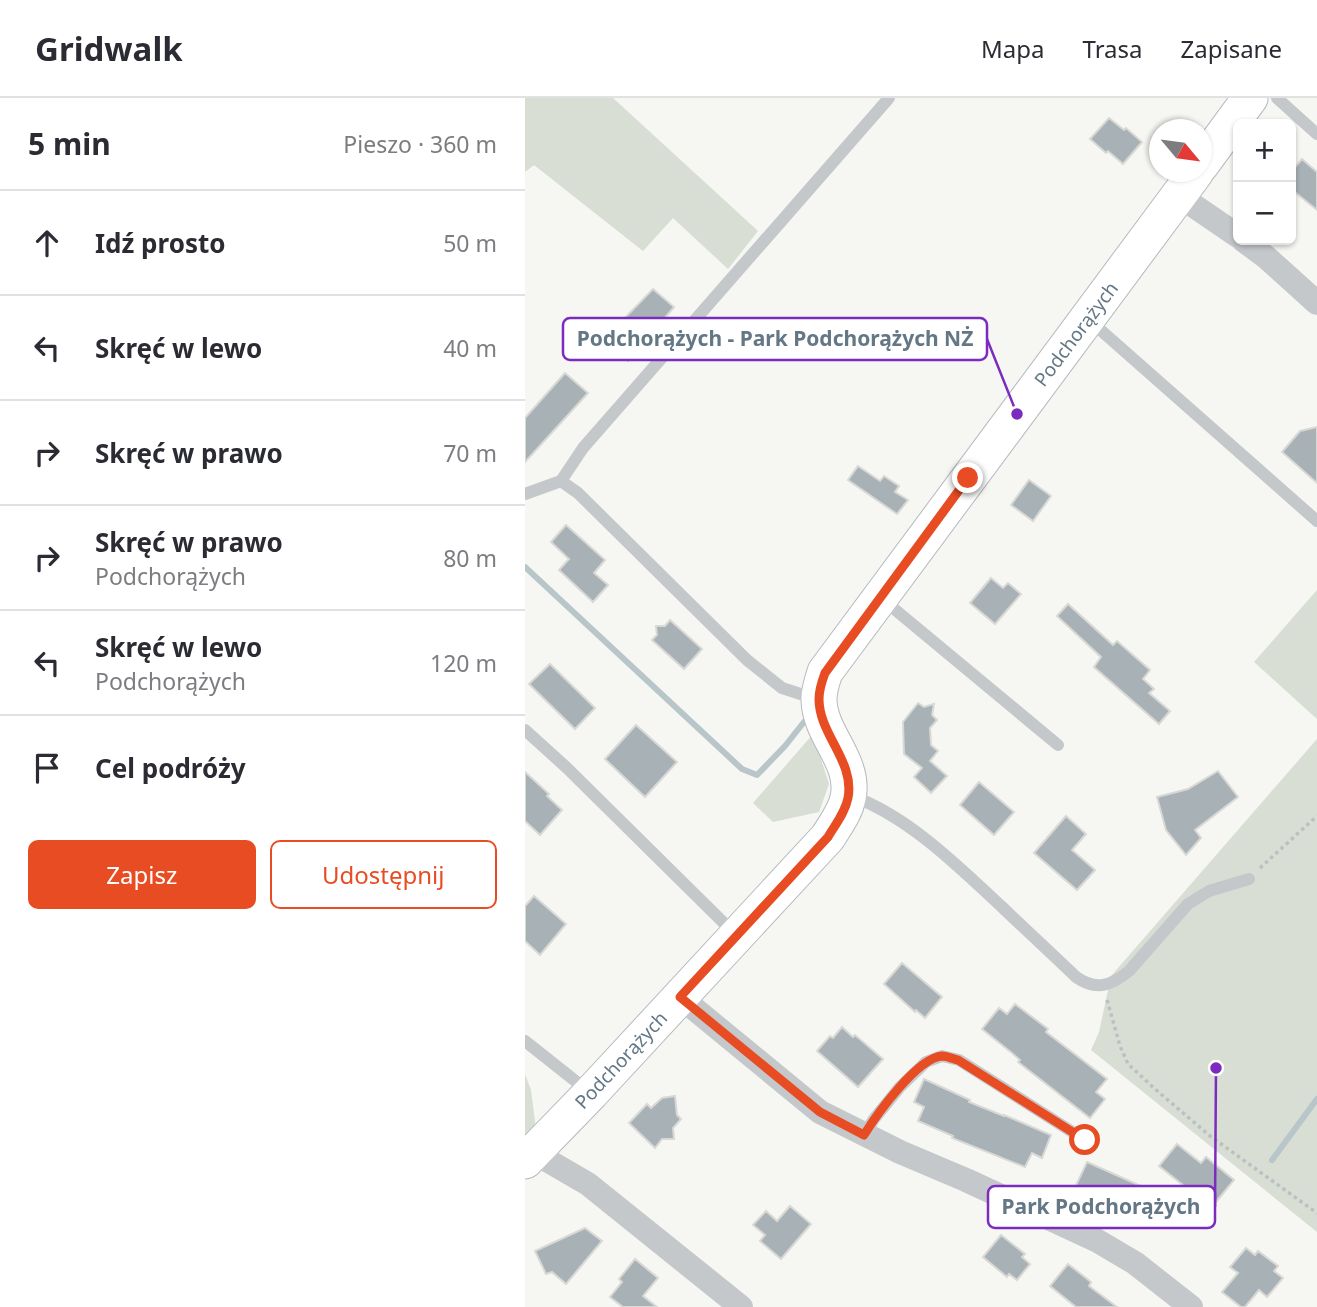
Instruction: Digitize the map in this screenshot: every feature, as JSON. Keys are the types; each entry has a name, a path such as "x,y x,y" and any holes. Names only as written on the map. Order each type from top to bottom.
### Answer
{"street":[{"path":"1212,151 1250,98"},
{"path":"1187,183 1233,231"},
{"name":"Podchorążych","path":"819,700 825,673 1187,183"},
{"path":"1250,245 1317,303"},
{"path":"819,700 821,713 846,766 849,794"},
{"name":"Podchorążych","path":"529,1156 591,1093 828,837 841,816 849,794"},
{"path":"680,997 820,1112 864,1135 1096,1240 1135,1263 1191,1307"},
{"path":"529,1156 588,1184 741,1307"}],"lane":[{"path":"525,494 561,481 583,448 888,98"},
{"path":"1277,98 1317,134"},
{"path":"1087,319 1317,521"},
{"path":"561,481 578,493 747,660 782,688 819,700"},
{"path":"880,598 1058,745"},
{"path":"525,730 737,936"},
{"path":"849,794 887,811 941,852 1076,977 1095,986 1121,978 1129,971 1188,904 1209,891 1248,879"},
{"path":"525,1041 591,1093"},
{"path":"864,1135 900,1087 926,1062 942,1056 958,1060 1085,1140"}],"path":[{"path":"1248,879 1317,816"},
{"path":"1102,985 1128,1064 1210,1136 1317,1213"}],"shaded area":[{"path":"525,98 613,98 758,231 728,269 673,218 643,251 534,165 525,172"},
{"path":"1317,590 1317,719 1254,662"},
{"path":"813,734 829,784 819,812 773,822 753,803"},
{"path":"1317,739 1317,1232 1091,1050 1099,1032 1111,976"},
{"path":"525,1074 531,1090 536,1130 525,1141"}],"building":[{"path":"1109,118 1142,142 1123,164 1090,139"},
{"path":"1302,159 1317,172 1317,210 1296,193 1296,166"},
{"path":"653,289 674,307 628,361 613,348 618,341 615,328"},
{"path":"565,373 588,393 525,462 525,418"},
{"path":"1317,427 1317,483 1282,452 1300,431"},
{"path":"858,466 880,481 884,476 899,486 895,492 908,500 897,514 848,480"},
{"path":"1029,480 1051,496 1033,521 1011,505"},
{"path":"566,525 605,560 594,573 608,585 593,602 559,570 569,559 551,542"},
{"path":"991,578 1003,588 1008,583 1021,594 995,624 970,603"},
{"path":"1068,604 1113,645 1117,641 1150,670 1143,679 1154,689 1149,693 1170,711 1159,724 1094,667 1101,657 1057,616"},
{"path":"670,620 702,649 684,669 652,640 657,635 656,626 665,626"},
{"path":"550,664 595,708 575,729 529,684"},
{"path":"918,703 924,707 934,704 932,715 937,720 930,728 931,745 938,751 930,761 947,776 931,793 914,777 922,768 904,754 903,722"},
{"path":"636,725 677,762 645,797 605,759"},
{"path":"1218,771 1238,797 1195,830 1201,838 1186,855 1166,830 1157,797 1188,789"},
{"path":"525,772 562,810 540,835 525,821"},
{"path":"979,782 1014,812 994,835 960,805"},
{"path":"1066,816 1086,834 1072,850 1095,870 1077,890 1034,853"},
{"path":"534,896 566,924 540,955 525,941 525,906"},
{"path":"902,963 942,997 925,1018 884,984"},
{"path":"1015,1004 1048,1029 1046,1032 1107,1079 1096,1092 1105,1099 1090,1118 1018,1062 1020,1060 982,1029 999,1008 1007,1014"},
{"path":"842,1027 883,1059 858,1087 817,1051"},
{"path":"924,1079 970,1100 969,1102 1051,1135 1042,1158 1032,1153 1025,1167 952,1138 953,1136 918,1121 924,1107 914,1102"},
{"path":"675,1096 677,1115 681,1119 673,1128 674,1139 662,1139 655,1148 629,1123 647,1104 651,1108 662,1098"},
{"path":"1177,1144 1201,1163 1206,1157 1234,1180 1216,1202 1206,1194 1202,1200 1159,1166"},
{"path":"1087,1162 1152,1191 1140,1218 1122,1209 1119,1216 1072,1194"},
{"path":"790,1206 811,1224 781,1259 760,1241 765,1235 753,1225 766,1211 777,1221"},
{"path":"585,1228 602,1241 566,1284 552,1272 546,1274 535,1251"},
{"path":"1001,1235 1025,1254 1022,1257 1030,1264 1017,1280 1009,1274 1007,1277 983,1257"},
{"path":"1246,1248 1255,1255 1258,1251 1278,1266 1274,1271 1283,1278 1267,1297 1259,1290 1245,1307 1241,1307 1222,1292 1238,1273 1230,1267"},
{"path":"635,1259 658,1278 643,1296 657,1307 623,1307 610,1297 622,1282 619,1279"},
{"path":"1068,1264 1091,1282 1089,1286 1117,1307 1076,1307 1050,1286"}],"waterway":[{"path":"525,567 742,769 757,775 804,722"},
{"path":"1272,1160 1317,1099"}],"place":[{"name":"Podchorążych - Park Podchorążych NŻ","path":"1017,414"},
{"name":"Park Podchorążych","path":"1216,1068"}],"route":[{"path":"968,478 825,673 819,700 821,713 846,766 849,779 849,794 841,816 828,837 680,997 820,1112 864,1135 900,1087 926,1062 942,1056 958,1060 1085,1140"}]}
